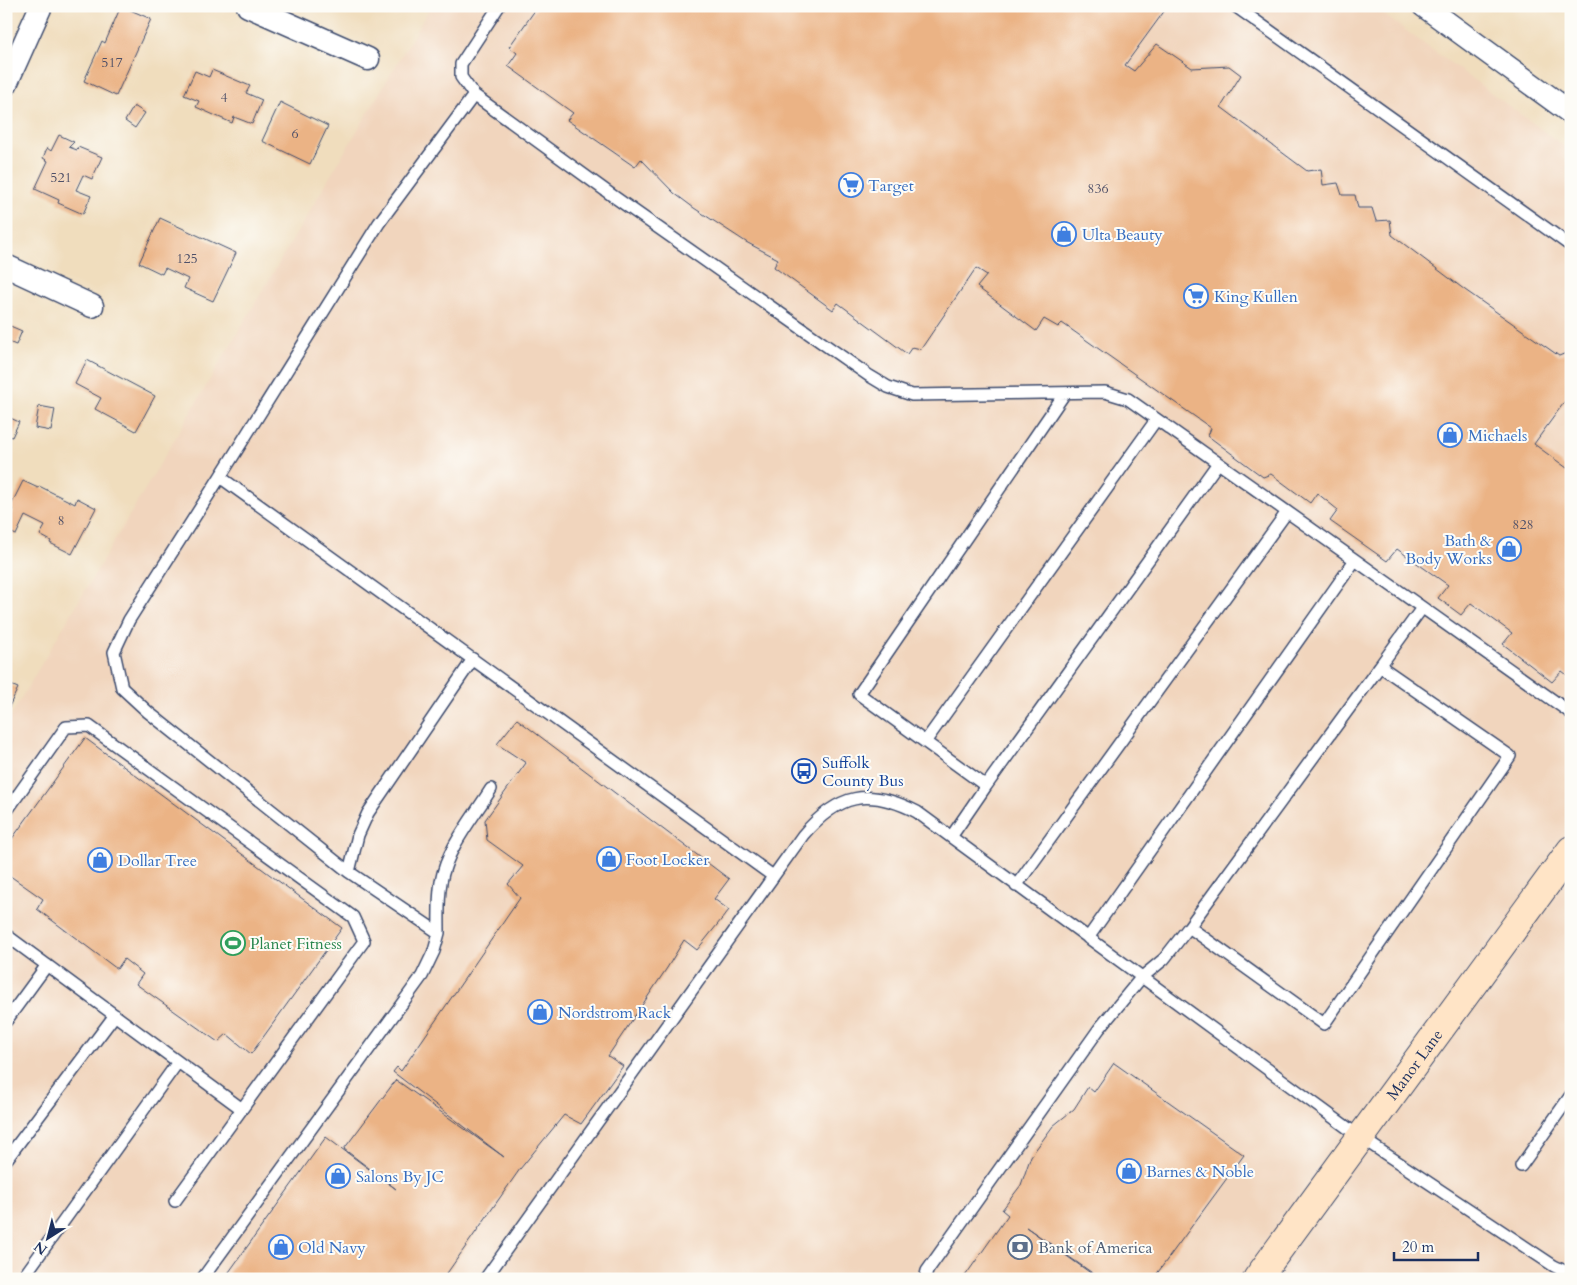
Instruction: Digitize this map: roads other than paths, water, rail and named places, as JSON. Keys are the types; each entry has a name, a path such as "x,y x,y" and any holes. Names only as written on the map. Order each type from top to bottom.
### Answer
{"street":[{"path":"6,84 41,6"},
{"path":"248,6 368,59"},
{"path":"1424,6 1571,113"},
{"path":"6,266 92,306"},
{"name":"Manor Lane","path":"1257,1279 1571,850"}],"lane":[{"path":"499,6 461,64 460,77 474,95 621,202 868,375 888,387 912,395 1105,392 1128,399 1571,713"},
{"path":"1235,6 1571,246"},
{"path":"439,933 349,872 148,712 122,688 114,652 129,620 378,223 474,95"},
{"path":"986,786 859,694 1065,393"},
{"path":"925,742 1156,420"},
{"path":"951,837 1218,463"},
{"path":"220,477 773,876"},
{"path":"1016,886 1287,512"},
{"path":"1088,938 1355,560"},
{"path":"925,1279 927,1271 1099,1029 1141,978 1164,960 1422,608"},
{"path":"349,872 358,835 368,813 473,660"},
{"path":"1188,927 1324,1024 1510,756 1380,666"},
{"path":"6,812 66,727 89,726 353,917 364,941 175,1201"},
{"path":"202,1279 422,976 434,951 439,933 441,882 444,869 451,852 491,789"},
{"path":"485,1279 705,974 773,876 817,819 830,808 855,798 874,798 897,802 917,812 1360,1137 1554,1266 1571,1274"},
{"path":"6,935 242,1109"},
{"path":"6,1021 47,965"},
{"path":"6,1160 115,1015"},
{"path":"22,1279 178,1062"},
{"path":"1521,1166 1571,1095"}],"place":[{"name":"Target","path":"851,185"},
{"name":"Ulta Beauty","path":"1064,234"},
{"name":"King Kullen","path":"1196,296"},
{"name":"Michaels","path":"1450,435"},
{"name":"Bath & Body Works","path":"1509,549"},
{"name":"Suffolk County Bus","path":"804,771"},
{"name":"Foot Locker","path":"609,859"},
{"name":"Dollar Tree","path":"100,860"},
{"name":"Planet Fitness","path":"233,943"},
{"name":"Nordstrom Rack","path":"540,1012"},
{"name":"Barnes & Noble","path":"1129,1171"},
{"name":"Salons By JC","path":"338,1176"},
{"name":"Old Navy","path":"281,1247"},
{"name":"Bank of America","path":"1020,1247"}]}
